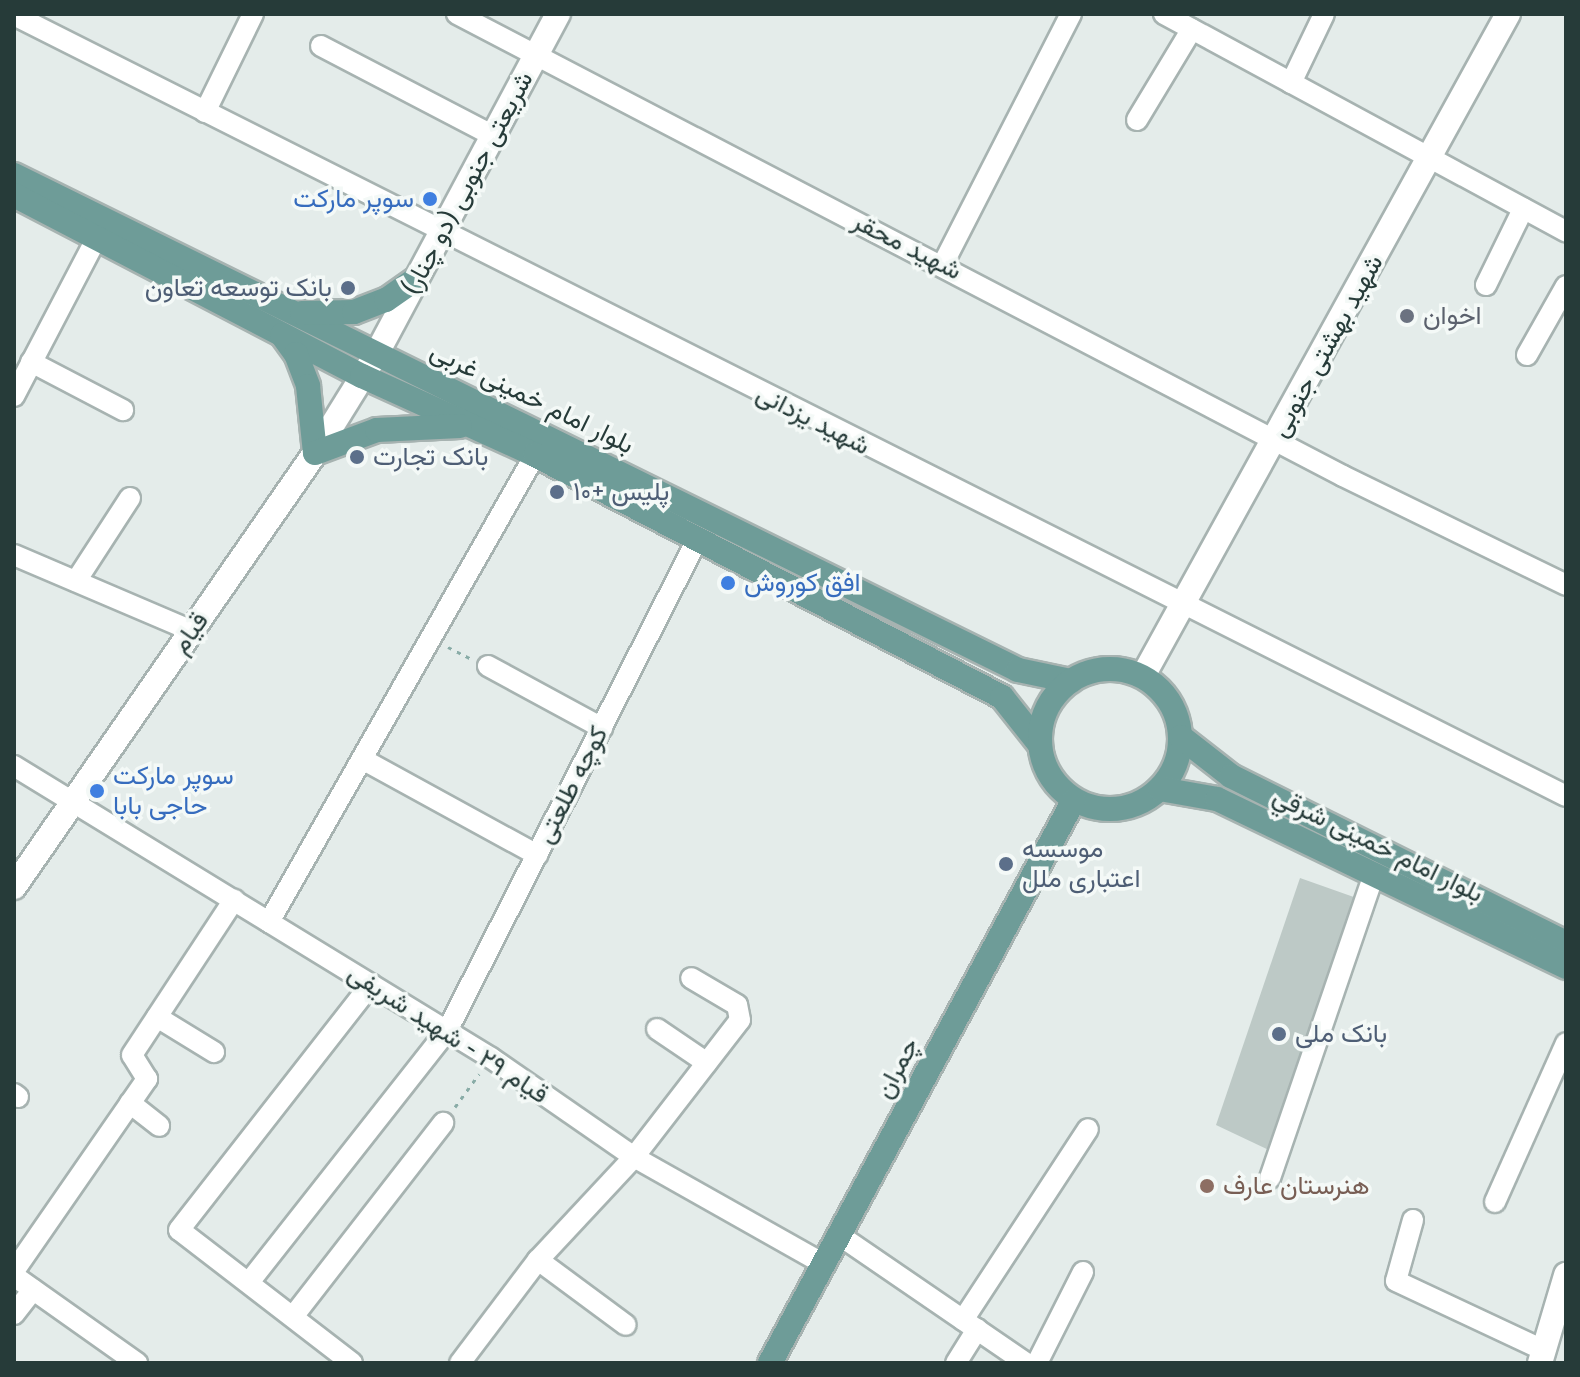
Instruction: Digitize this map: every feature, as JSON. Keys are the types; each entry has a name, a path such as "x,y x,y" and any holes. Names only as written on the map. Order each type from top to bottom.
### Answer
{"main road":[{"name":"شریعتی جنوبی (دو چنار)","path":"362,376 443,232 558,14"},
{"name":"شهید بهشتی جنوبی","path":"1143,676 1508,14"},
{"name":"بلوار امام خمینی غربی","path":"14,175 281,321 362,376 535,455 1002,697 1040,745"},
{"name":"بلوار امام خمینی غربی","path":"14,195 281,321 377,353 1018,670 1071,681"},
{"path":"415,280 386,300 354,312 281,321 308,386 315,453 399,426 476,428"},
{"name":"قیام","path":"18,874 74,801 315,453 362,376"},
{"path":"1106,669 1143,676 1170,702 1181,737 1172,774 1160,789 1119,810 1074,800 1057,786 1040,745 1047,709 1071,681 1106,669"},
{"name":"بلوار امام خمینی شرقي","path":"1181,737 1231,776 1566,943"},
{"name":"بلوار امام خمینی شرقي","path":"1160,789 1217,799 1566,967"},
{"name":"چمران","path":"770,1363 1074,800"},
{"path":"1542,1357 1566,1275"}],"street":[{"path":"205,112 253,14"},
{"name":"شهید محقر","path":"457,14 1277,437 1343,476 1566,585"},
{"path":"943,264 1071,14"},
{"path":"1164,14 1566,231"},
{"path":"1291,83 1324,14"},
{"name":"شهید یزدانی","path":"14,15 1183,606 1566,796"},
{"path":"1137,120 1192,29"},
{"path":"321,46 494,136"},
{"path":"1486,285 1523,209"},
{"path":"14,396 98,235"},
{"path":"1527,355 1566,286"},
{"path":"31,362 123,410"},
{"path":"269,922 535,455"},
{"path":"76,581 130,498"},
{"name":"کوچه طلعتی","path":"250,1281 447,1031 698,538"},
{"path":"14,555 192,631"},
{"path":"488,666 602,728"},
{"path":"362,759 537,855"},
{"name":"قیام ۲۹ - شهید شریفی","path":"14,766 491,1058 634,1157 824,1264"},
{"path":"1270,1178 1374,875"},
{"path":"137,1363 112,1356 14,1274 147,1079 132,1055 234,900"},
{"path":"460,1363 538,1260 634,1157 740,1020 739,1010 691,978"},
{"path":"352,1363 295,1314 179,1230 371,984"},
{"path":"157,1017 214,1052"},
{"path":"657,1029 707,1063"},
{"path":"1495,1202 1566,1043"},
{"path":"130,1103 159,1126"},
{"path":"295,1314 443,1123"},
{"path":"956,1363 970,1324 1088,1129"},
{"path":"1413,1220 1396,1281 1542,1357"},
{"path":"839,1235 1026,1363"},
{"path":"538,1260 626,1325"},
{"path":"1037,1363 1083,1272"},
{"path":"14,1314 33,1290"}],"path":[{"path":"430,639 488,666"},
{"path":"443,1123 491,1058"}],"building":[{"name":"بانک ملی","path":"1300,878 1365,901 1273,1152 1216,1125"}],"place":[{"name":"سوپر مارکت","path":"430,199"},
{"name":"بانک توسعه تعاون","path":"348,288"},
{"name":"اخوان","path":"1407,316"},
{"name":"بانک تجارت","path":"357,457"},
{"name":"پلیس +۱۰","path":"557,492"},
{"name":"افق کوروش","path":"728,583"},
{"name":"سوپر مارکت حاجی بابا","path":"97,791"},
{"name":"موسسه اعتباری ملل","path":"1006,864"},
{"name":"بانک ملی","path":"1279,1034"},
{"name":"هنرستان عارف","path":"1207,1186"}]}
